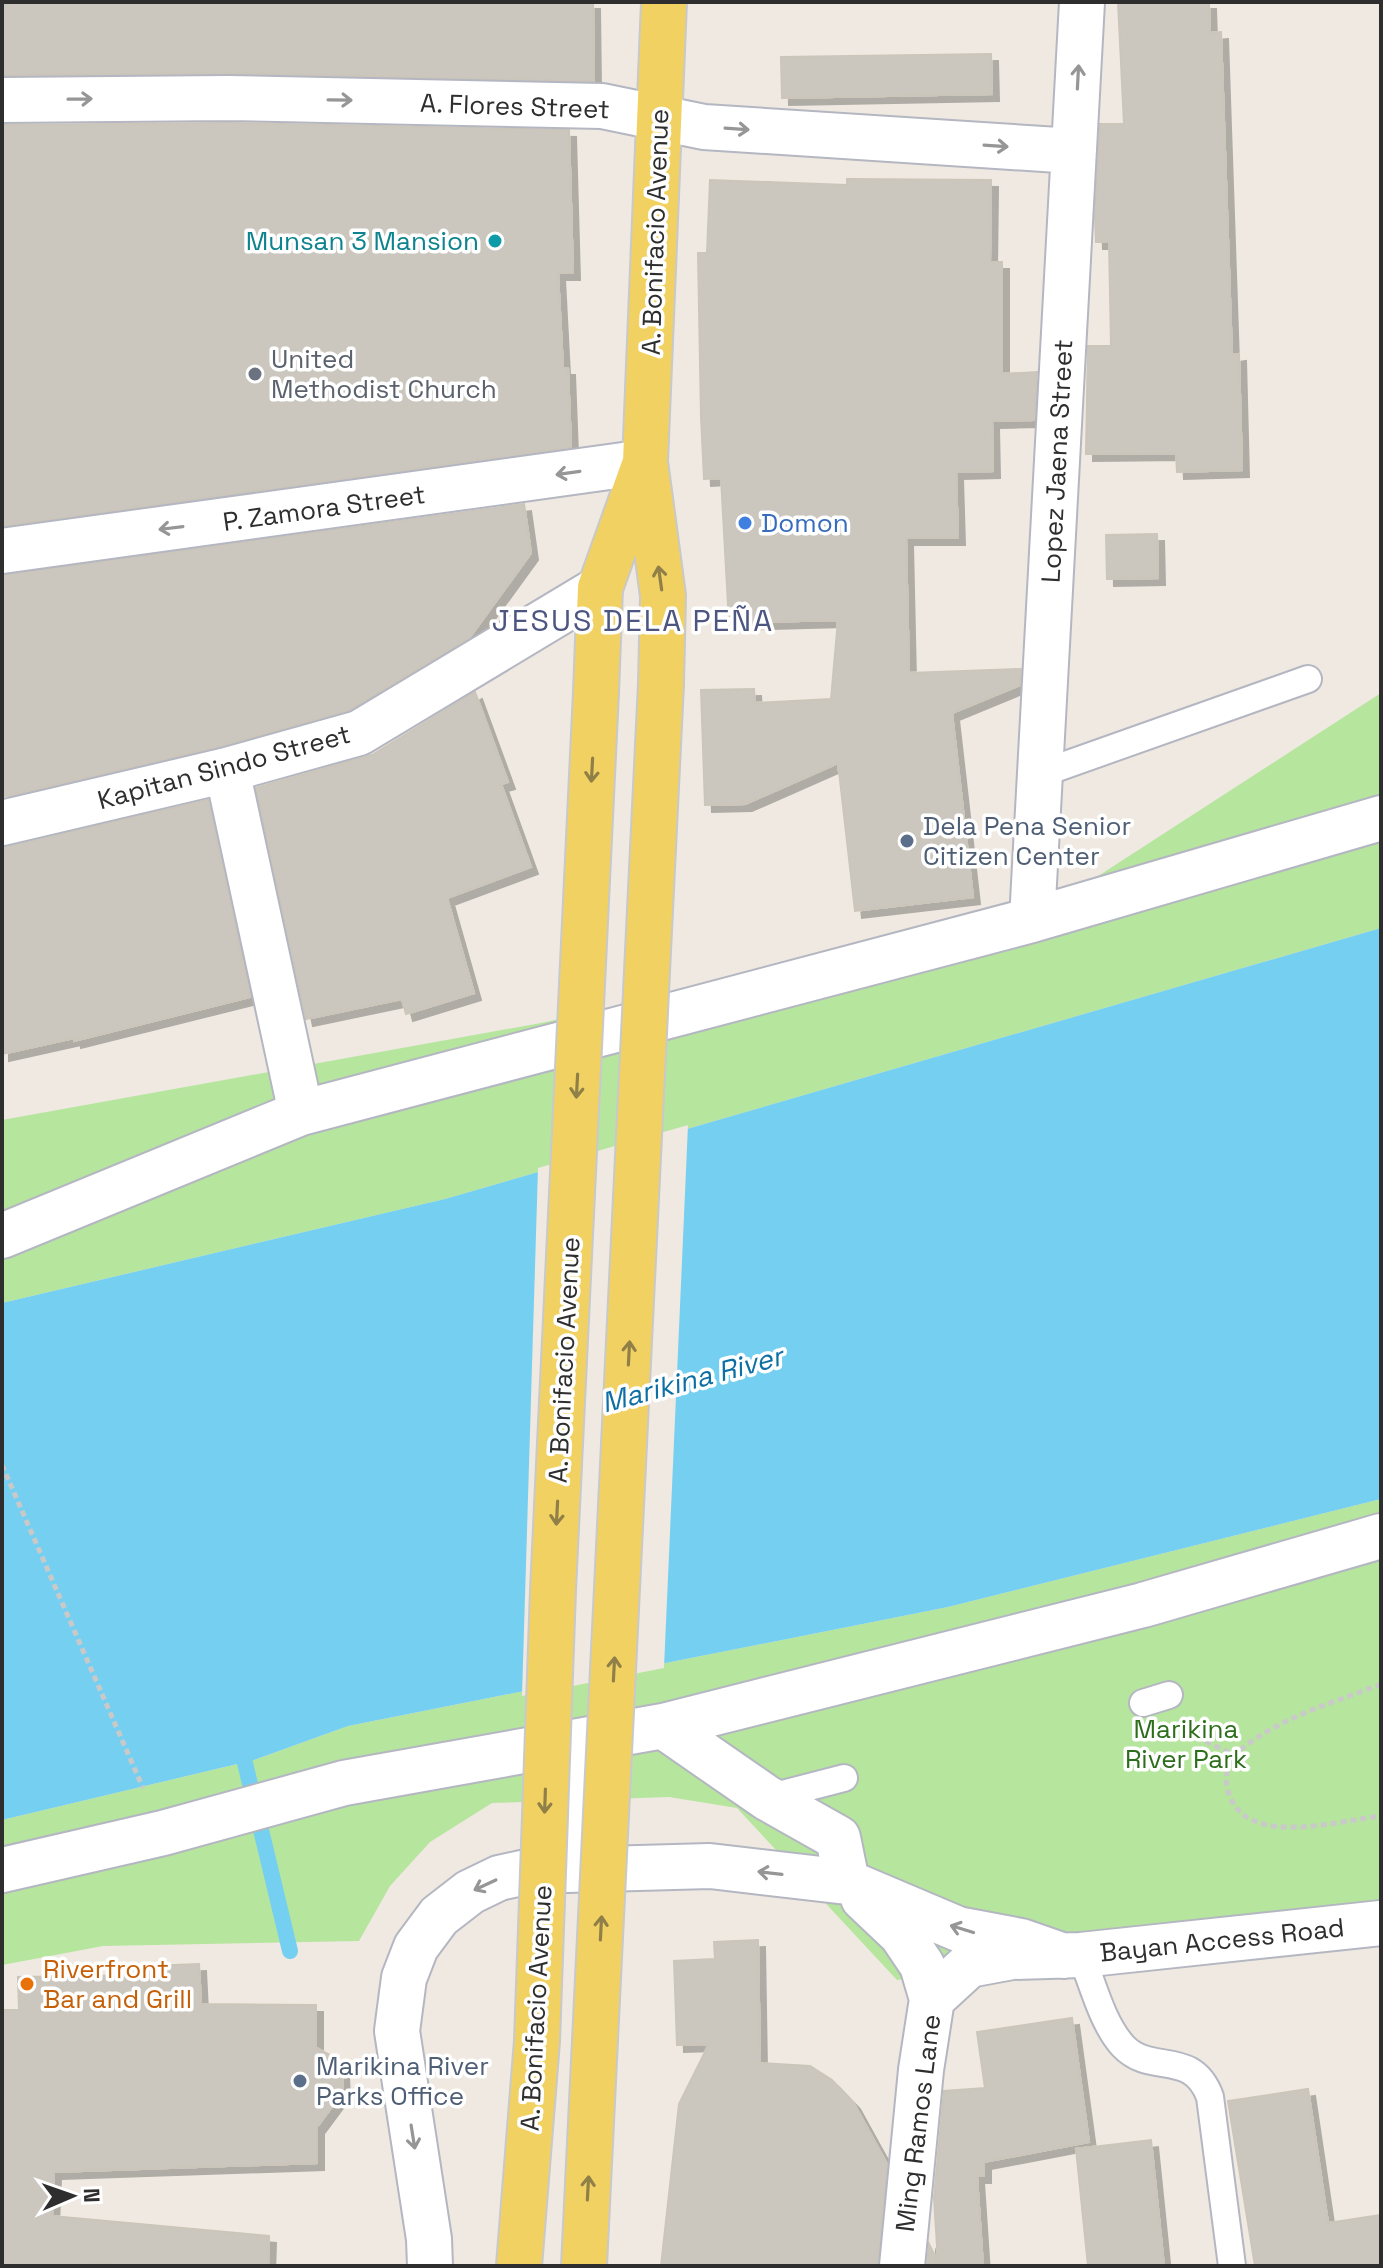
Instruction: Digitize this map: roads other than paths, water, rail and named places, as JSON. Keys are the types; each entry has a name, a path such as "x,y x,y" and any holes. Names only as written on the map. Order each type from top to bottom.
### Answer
{"main road":[{"name":"A. Bonifacio Avenue","path":"584,2266 661,684 663,596 645,462 664,2"},
{"name":"A. Bonifacio Avenue","path":"519,2266 537,2041 553,1590 600,588 645,462"}],"street":[{"name":"Lopez Jaena Street","path":"1032,920 1082,2"},
{"name":"A. Flores Street","path":"2,100 228,98 602,106 704,127 1074,151"},
{"name":"P. Zamora Street","path":"2,551 645,462"},
{"name":"Kapitan Sindo Street","path":"2,823 227,770 359,733 600,588"},
{"path":"227,770 301,1113"},
{"path":"2,1236 301,1113 1032,920 1381,818"},
{"path":"2,1870 202,1822 344,1783 663,1726 1143,1605 1381,1536"},
{"path":"430,2266 429,2239 397,2031 404,1978 416,1947 439,1916 470,1892 499,1878 531,1871 710,1866 847,1882 838,1838 767,1798 663,1726"},
{"path":"580,1870 582,1741"},
{"name":"Bayan Access Road","path":"847,1882 958,1929 1072,1955"},
{"name":"Ming Ramos Lane","path":"847,1882 901,1934 922,1965 932,1999 921,2070 902,2266"},
{"name":"Bayan Access Road","path":"932,1999 969,1965 1012,1957 1072,1955 1381,1923"}],"lane":[{"path":"1040,774 1308,679"},
{"path":"1143,1703 1169,1695"},
{"path":"767,1798 844,1778"},
{"path":"1072,1955 1125,2048 1143,2059 1188,2068 1205,2084 1210,2097 1232,2266"}],"water":[{"name":"Marikina River","path":"1381,928 1381,1499 948,1607 348,1726 254,1760 2,1820 2,1303 445,1199"}],"waterway":[{"path":"240,1742 290,1951"}],"place":[{"name":"Munsan 3 Mansion","path":"495,241"},
{"name":"United Methodist Church","path":"255,374"},
{"name":"Domon","path":"745,523"},
{"name":"Dela Pena Senior Citizen Center","path":"907,841"},
{"name":"Riverfront Bar and Grill","path":"27,1984"},
{"name":"Marikina River Parks Office","path":"300,2081"}],"district":[{"name":"JESUS DELA PEÑA","path":"633,620"}],"park label":[{"name":"Marikina River Park","path":"1186,1744"}]}
